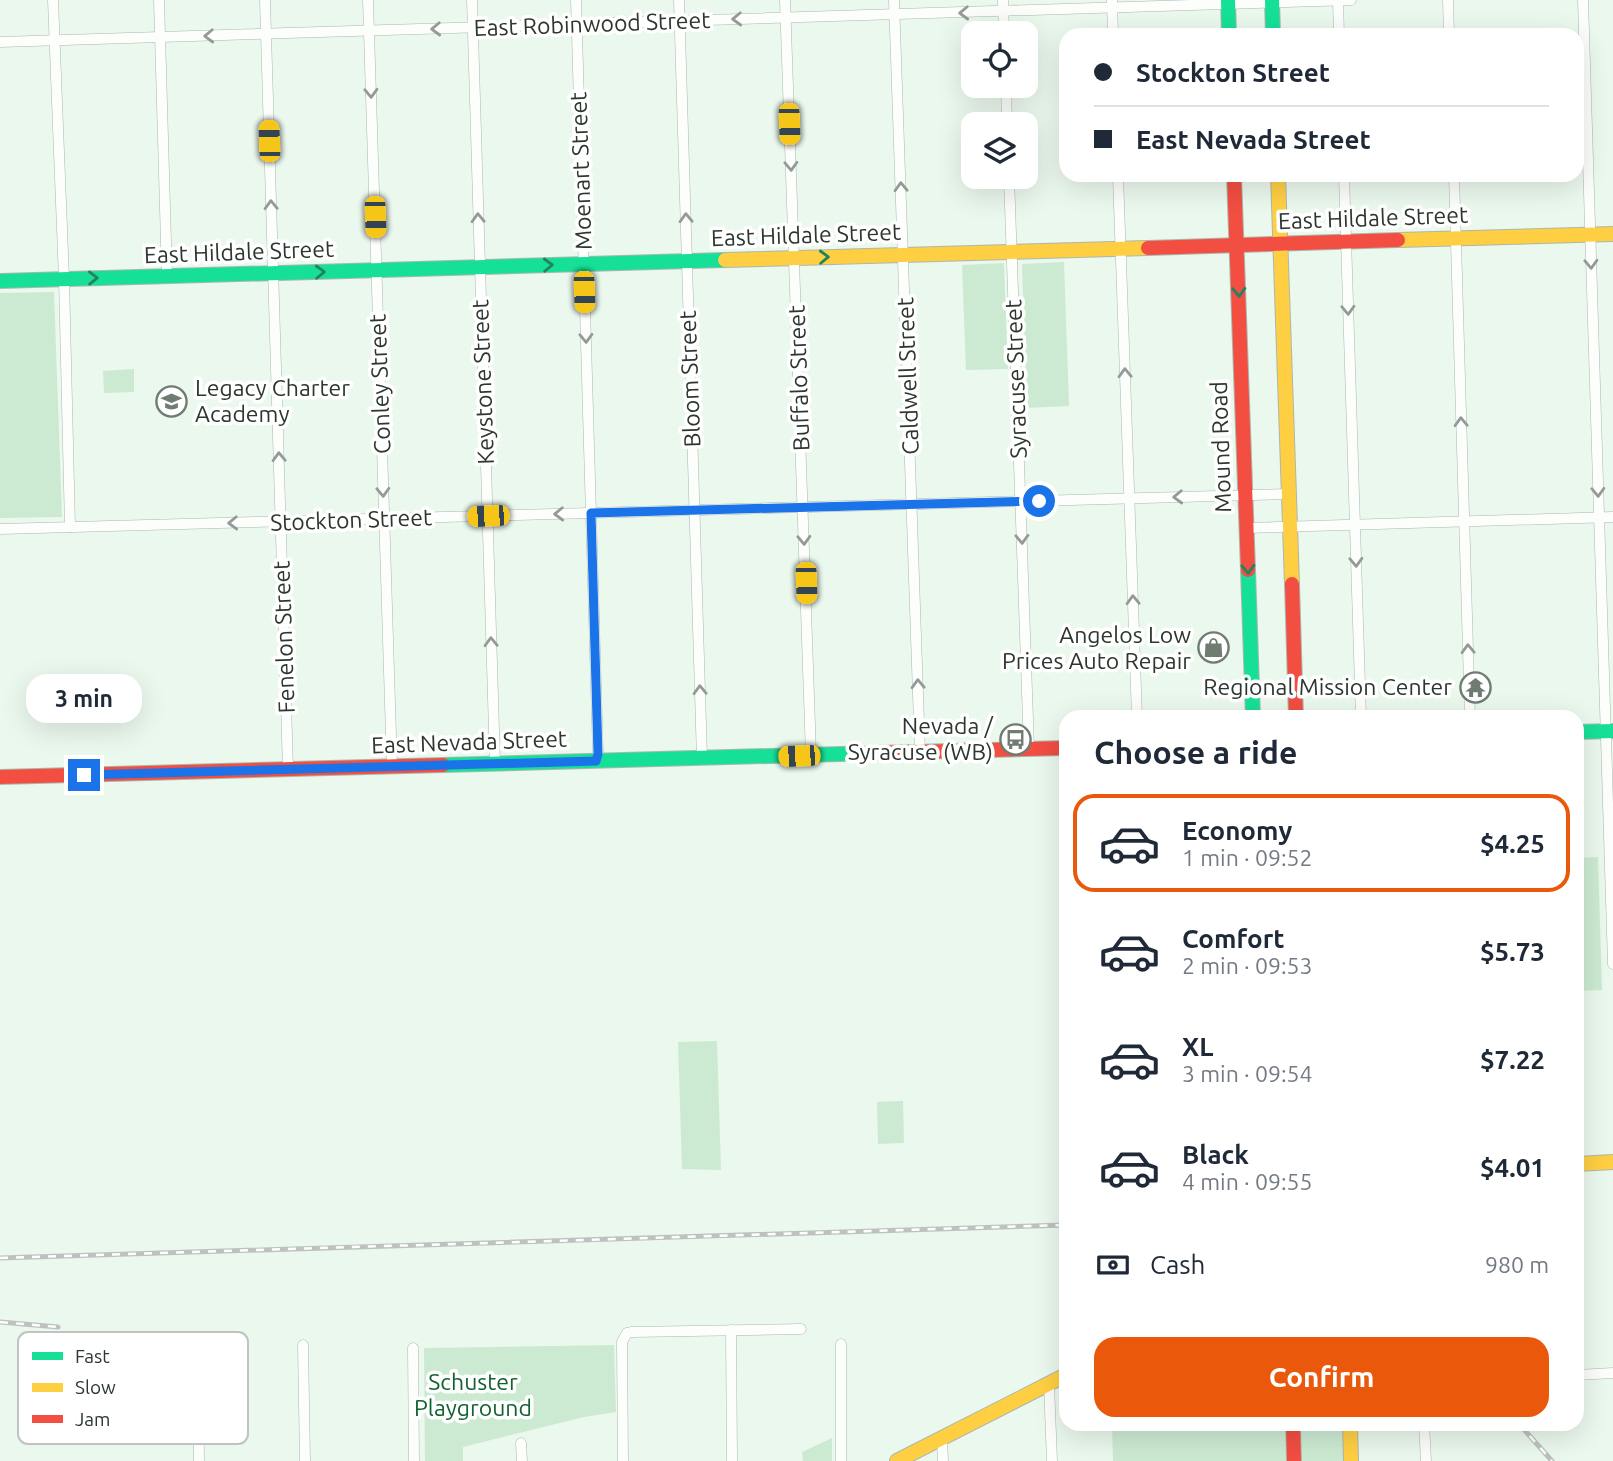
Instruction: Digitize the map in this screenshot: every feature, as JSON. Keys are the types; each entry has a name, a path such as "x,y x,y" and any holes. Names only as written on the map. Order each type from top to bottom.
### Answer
{"street":[{"path":"53,0 70,527"},
{"path":"159,0 167,277"},
{"name":"Fenelon Street","path":"265,0 288,770"},
{"name":"Conley Street","path":"368,0 392,767"},
{"name":"Keystone Street","path":"472,0 495,764"},
{"name":"Moenart Street","path":"576,0 598,754 596,761"},
{"name":"Bloom Street","path":"679,0 702,758"},
{"name":"Buffalo Street","path":"785,0 811,755"},
{"name":"Caldwell Street","path":"894,0 920,752"},
{"path":"1003,0 1003,21"},
{"path":"1338,0 1339,28"},
{"name":"East Robinwood Street","path":"0,42 895,15 1112,4 1351,0"},
{"path":"1448,0 1449,28"},
{"path":"1583,0 1584,28"},
{"path":"1272,1 1273,28"},
{"path":"1228,2 1229,28"},
{"path":"1112,4 1113,28"},
{"path":"1584,34 1599,517 1609,731 1613,964"},
{"path":"1118,182 1137,710"},
{"name":"Mound Road","path":"1234,182 1253,710"},
{"path":"1278,182 1296,710"},
{"path":"1344,182 1361,710"},
{"path":"1454,182 1470,710"},
{"name":"Syracuse Street","path":"1009,189 1029,749"},
{"name":"East Hildale Street","path":"0,281 1613,234"},
{"name":"Stockton Street","path":"0,529 1289,494"},
{"path":"1247,528 1613,517"},
{"path":"1584,732 1609,731"},
{"name":"East Nevada Street","path":"0,777 1059,748"},
{"path":"1584,1164 1613,1162"},
{"path":"623,1461 622,1342 625,1335 632,1332 801,1329"},
{"path":"731,1331 732,1461"},
{"path":"841,1343 841,1461"},
{"path":"303,1345 305,1461"},
{"path":"413,1348 414,1461"},
{"path":"1584,1375 1613,1373"},
{"path":"897,1461 1059,1379"},
{"path":"1049,1384 1052,1461"},
{"path":"1293,1431 1294,1461"},
{"path":"1350,1431 1351,1461"},
{"path":"1424,1431 1426,1461"},
{"path":"942,1438 943,1461"},
{"path":"521,1443 522,1461"}],"green space":[{"path":"1064,262 1069,406 1027,408 1022,264"},
{"path":"1004,263 1008,369 966,370 962,265"},
{"path":"54,292 62,517 0,518 0,293"},
{"path":"134,369 134,392 104,393 103,371"},
{"path":"1598,857 1602,990 1584,991 1584,858"},
{"path":"717,1041 721,1170 682,1169 678,1042"},
{"path":"903,1101 904,1143 878,1144 877,1102"},
{"name":"Schuster Playground","path":"614,1345 616,1412 584,1417 463,1447 463,1461 425,1461 424,1348"},
{"path":"1112,1431 1285,1431 1286,1461 1113,1461"},
{"path":"1301,1431 1346,1431 1346,1461 1302,1461"},
{"path":"832,1438 832,1461 803,1461 802,1452"}],"railway":[{"path":"0,1258 1059,1225"},
{"path":"0,1322 58,1327"},
{"path":"1525,1431 1552,1461"}],"traffic: fast":[{"path":"1228,0 1229,28"},
{"path":"1272,0 1273,28"},
{"path":"0,281 725,260"},
{"path":"1248,570 1253,710"},
{"path":"1584,732 1613,731"},
{"path":"443,765 876,753"}],"traffic: slow":[{"path":"1278,182 1292,584"},
{"path":"1398,240 1613,234"},
{"path":"725,260 1148,248"},
{"path":"1584,1164 1613,1162"},
{"path":"897,1461 1059,1379"},
{"path":"1350,1431 1351,1461"}],"traffic: jam":[{"path":"1234,182 1248,570"},
{"path":"1148,248 1398,240"},
{"path":"1292,584 1296,710"},
{"path":"876,753 1059,748"},
{"path":"0,777 443,765"},
{"path":"1293,1431 1294,1461"}],"place":[{"name":"Legacy Charter Academy","path":"172,401"},
{"name":"Angelos Low Prices Auto Repair","path":"1214,648"},
{"name":"Regional Mission Center","path":"1475,687"},
{"name":"Nevada / Syracuse (WB)","path":"1016,739"}],"route":[{"path":"84,775 596,761 598,754 591,513 1039,501"}]}
